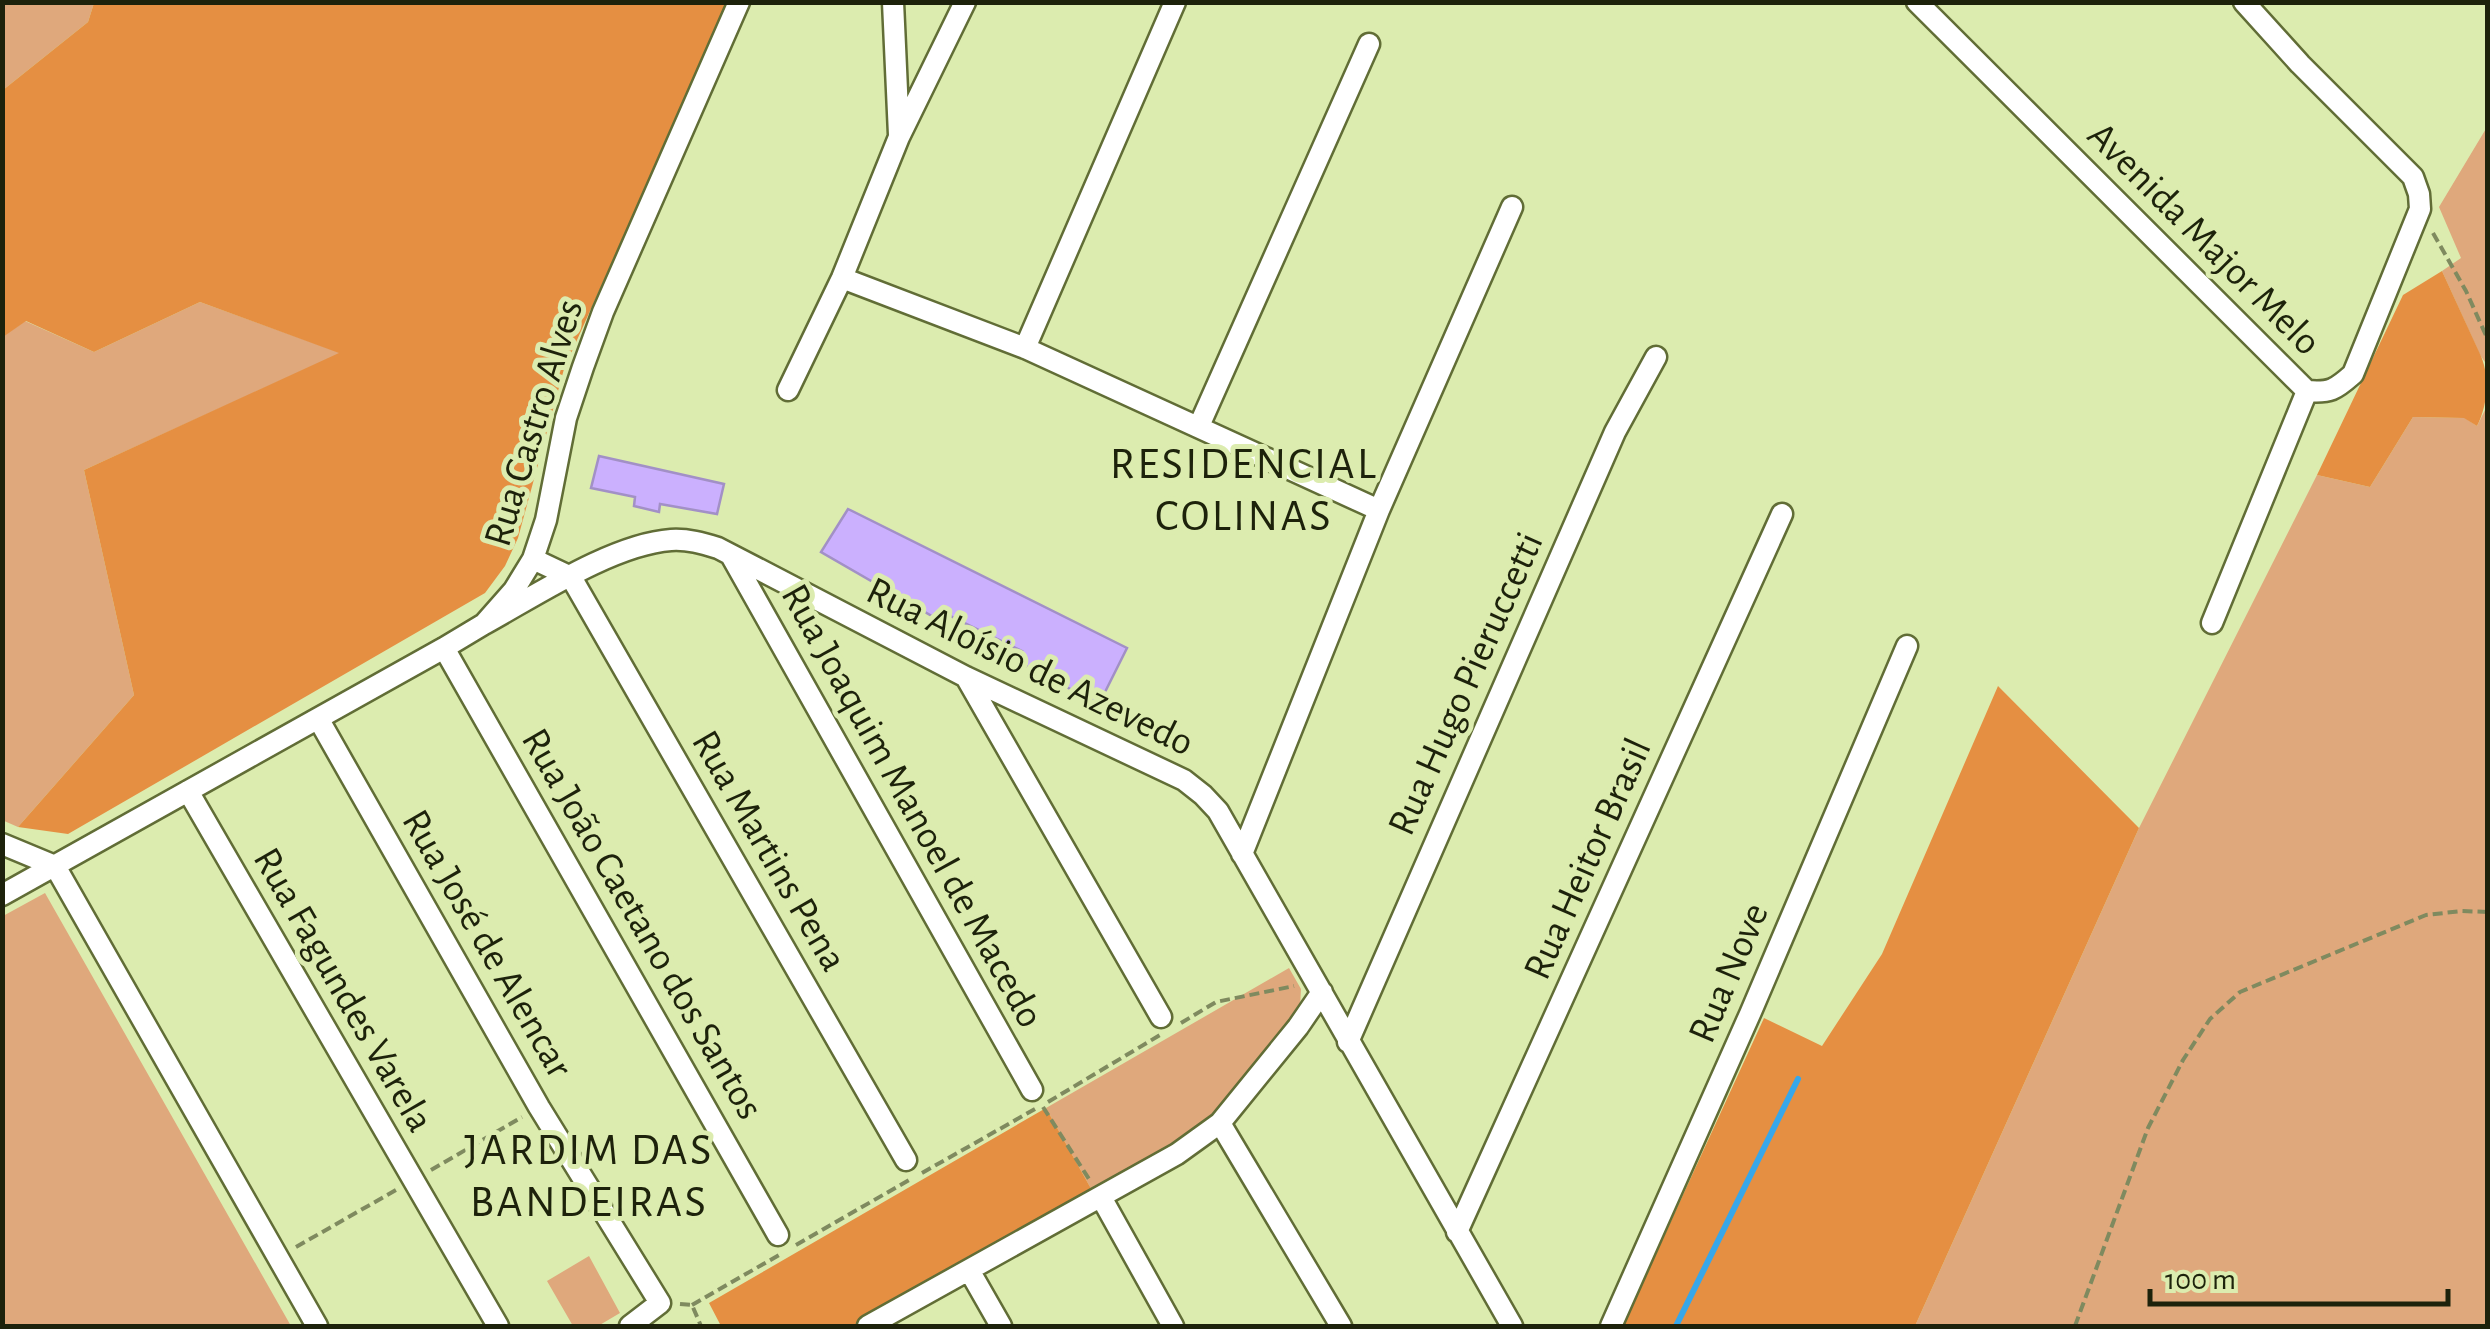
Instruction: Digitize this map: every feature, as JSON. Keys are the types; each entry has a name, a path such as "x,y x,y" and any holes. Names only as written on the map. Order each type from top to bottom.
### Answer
{"street":[{"name":"Rua Castro Alves","path":"2,895 444,648 484,624 514,590 533,559 546,520 566,418 603,312 739,2"},
{"path":"892,2 899,137"},
{"path":"788,390 842,278 899,137 965,2"},
{"path":"1025,348 1175,2"},
{"name":"Avenida Major Melo","path":"1917,2 2307,391 2212,623"},
{"path":"2244,2 2413,177 2419,194 2420,209 2353,374 2327,392 2307,391"},
{"path":"1199,426 1369,44"},
{"path":"1242,854 1378,510 1512,207"},
{"path":"842,278 1025,348 1378,510"},
{"name":"Rua Hugo Pieruccetti","path":"1348,1042 1614,432 1656,357"},
{"name":"Rua Heitor Brasil","path":"1457,1232 1782,514"},
{"name":"Rua Aloísio de Azevedo","path":"484,624 618,552 643,544 692,540 718,548 966,678 1184,780 1218,812 1512,1326"},
{"name":"Rua Joaquim Manoel de Macedo","path":"731,556 1037,1098"},
{"path":"533,559 570,577"},
{"name":"Rua Martins Pena","path":"570,577 906,1160"},
{"name":"Rua Nove","path":"1611,1326 1907,646"},
{"name":"Rua João Caetano dos Santos","path":"444,648 784,1245"},
{"path":"966,678 1160,1018"},
{"name":"Rua José de Alencar","path":"319,720 539,1108 660,1303"},
{"name":"Rua Fagundes Varela","path":"188,792 498,1326"},
{"path":"2,844 55,866 317,1326"},
{"path":"868,1326 1177,1154 1220,1123 1298,1027 1319,987"},
{"path":"1220,1123 1341,1326"},
{"path":"1101,1197 1174,1326"},
{"path":"969,1270 1002,1326"},
{"path":"630,1326 660,1303"}],"path":[{"path":"2420,209 2488,340"},
{"path":"2075,1326 2148,1128 2183,1060 2210,1020 2240,992 2426,915 2488,912"},
{"path":"660,1303 692,1304 784,1245 1037,1098 1216,1002 1319,987"},
{"path":"1037,1098 1101,1197"},
{"path":"692,1304 701,1326"}],"shaded area":[{"path":"3,3 94,3 88,22 3,90"},
{"path":"94,3 728,3 564,369 518,538 505,566 485,593 68,834 18,827 134,695 84,470 339,353 200,302 94,352 26,321 3,337 3,90 88,22"},
{"path":"2487,127 2487,365 2442,271 2461,258 2439,207"},
{"path":"2442,271 2485,371 2485,400 2477,426 2464,418 2413,417 2370,487 2317,475 2403,295"},
{"path":"200,302 341,353 84,470 134,695 18,827 2,820 2,337 25,321 94,352"},
{"path":"2487,406 2487,1326 1915,1326 2139,828 2317,475 2370,487 2413,417 2465,418 2477,426"},
{"path":"1998,686 2139,828 1915,1326 1623,1326 1764,1018 1822,1046 1882,954"},
{"path":"45,893 291,1326 3,1326 3,916"},
{"path":"1289,968 1301,989 1300,1008 1228,1102 1189,1138 1094,1194 1046,1108"},
{"path":"1046,1108 1094,1194 857,1326 721,1326 709,1303"},
{"path":"589,1256 620,1313 598,1326 573,1326 547,1281"}],"building":[{"path":"599,456 724,484 717,514 660,504 659,512 634,506 635,497 591,488"},
{"path":"848,509 1127,648 1099,704 1017,661 1022,651 948,615 944,623 821,552"}],"waterway":[{"path":"1676,1326 1798,1079"}],"district":[{"name":"RESIDENCIAL COLINAS","path":"1244,490"},
{"name":"JARDIM DAS BANDEIRAS","path":"589,1176"}]}
